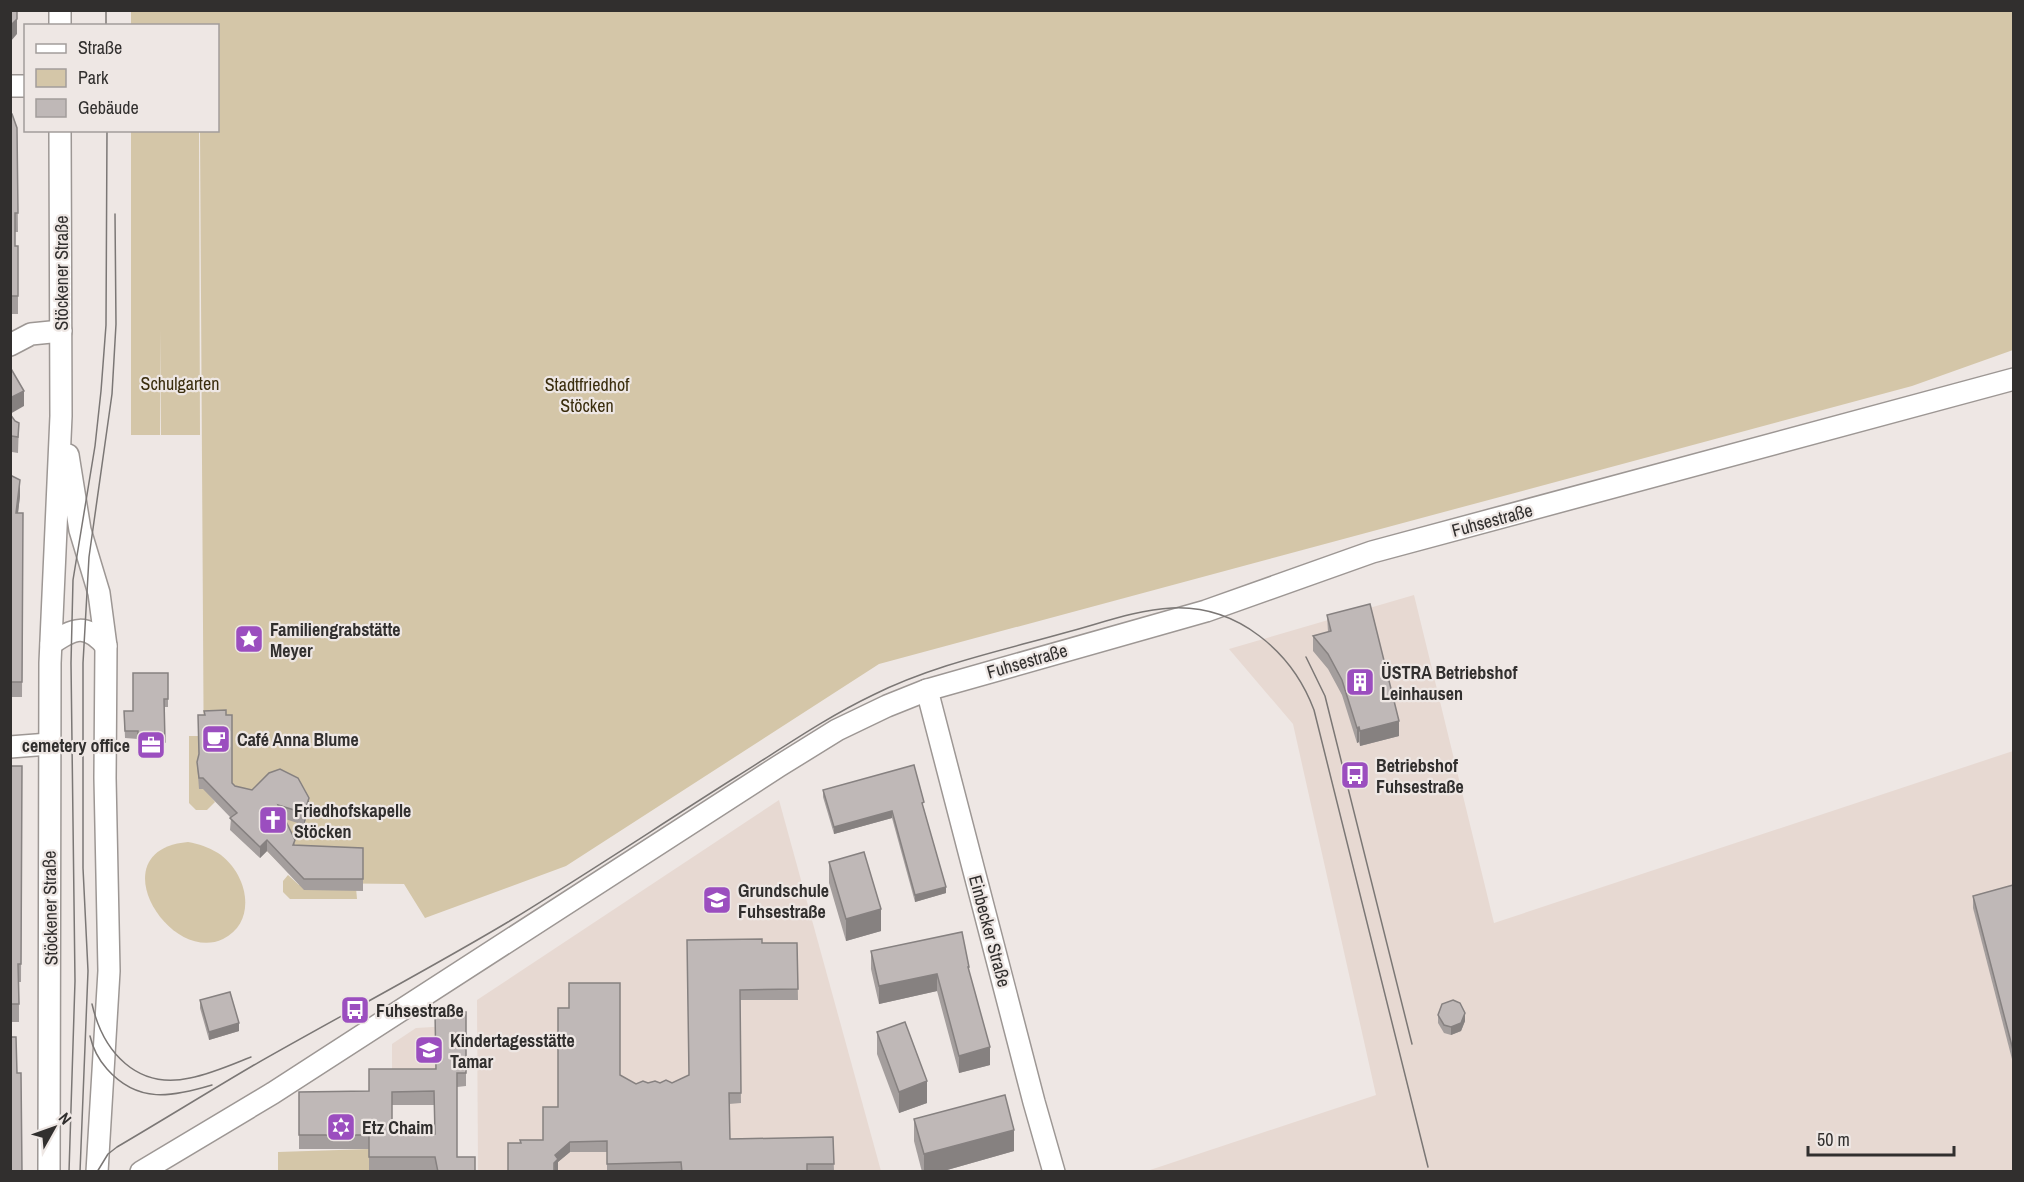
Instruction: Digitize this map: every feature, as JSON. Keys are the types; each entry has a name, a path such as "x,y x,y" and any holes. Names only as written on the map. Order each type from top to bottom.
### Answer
{"street":[{"name":"Stöckener Straße","path":"49,1172 49,744 61,416 60,132"},
{"path":"10,345 30,334 61,331"},
{"name":"Fuhsestraße","path":"141,1172 273,1093 837,730 887,706 927,690 1206,611 1372,552 2013,379"},
{"name":"Stöckener Straße","path":"61,416 80,530 101,603 106,646 105,778 109,971 97,1172"},
{"path":"51,644 73,631 85,630 96,635 106,646"},
{"name":"Einbecker Straße","path":"927,690 1054,1172"},
{"path":"10,747 49,744"}],"shaded area":[{"path":"1414,595 1494,923 2013,751 2013,1171 1144,1172 1376,1095 1293,724 1229,649"},
{"name":"Grundschule Fuhsestraße","path":"779,800 881,1171 478,1171 477,1000"},
{"name":"Kindertagesstätte Tamar","path":"466,1025 466,1056 436,1082 392,1083 392,1044 416,1028"}],"green space":[{"name":"Stadtfriedhof Stöcken","path":"131,11 2013,11 2013,350 1912,386 879,664 566,866 425,918 404,884 302,883 302,888 356,888 357,899 290,899 283,892 283,881 288,875 300,884 206,790 215,802 207,810 196,810 189,803 189,736 200,736 200,789 204,789 200,132 219,132 219,24 131,24"},
{"name":"Schulgarten","path":"131,132 199,132 200,435 161,435 160,330 160,435 131,435"},
{"path":"188,842 218,853 228,861 242,884 245,909 241,921 234,931 223,939 202,943 182,936 164,922 152,903 145,883 148,864 161,850"},
{"path":"369,1149 369,1171 278,1171 278,1152"}],"building":[{"path":"10,10 17,10 17,19 10,26"},
{"path":"10,112 17,128 18,213 15,213 15,246 18,246 18,296 10,296"},
{"path":"10,367 24,391 10,398"},
{"path":"10,414 19,423 18,437 10,438"},
{"path":"10,475 20,480 16,513 23,513 22,682 10,682"},
{"name":"ÜSTRA Betriebshof Leinhausen","path":"1370,604 1399,721 1360,731 1359,727 1357,728 1342,680 1328,654 1313,636 1331,631 1327,615"},
{"path":"133,673 168,673 168,699 164,699 165,742 138,742 138,731 125,731 124,711 133,711"},
{"path":"226,710 226,715 232,715 232,783 235,786 252,790 269,773 280,769 298,778 309,798 304,813 278,805 295,840 293,845 363,848 363,879 304,879 267,840 260,847 230,818 237,813 203,778 199,778 197,762 199,754 198,715 205,715 204,711"},
{"path":"914,765 924,802 922,803 946,887 915,895 892,811 834,827 823,790"},
{"path":"10,766 22,766 19,1004 10,1004"},
{"path":"864,852 881,909 846,919 829,862"},
{"path":"2013,885 2013,1050 1973,896"},
{"path":"962,932 968,967 990,1047 959,1056 937,974 879,986 871,951"},
{"path":"762,939 762,943 797,943 798,989 740,990 741,1093 729,1093 730,1139 833,1137 834,1164 807,1164 807,1172 682,1172 681,1162 607,1164 607,1141 570,1142 555,1155 558,1159 554,1163 554,1171 508,1172 508,1143 521,1143 520,1140 543,1140 543,1107 558,1107 558,1008 569,1008 569,983 620,983 620,1075 636,1084 643,1081 660,1083 666,1080 672,1083 689,1075 687,940"},
{"path":"230,992 239,1023 209,1032 200,1000"},
{"path":"1453,1000 1460,1003 1465,1013 1461,1023 1451,1027 1444,1025 1438,1015 1442,1004"},
{"path":"435,1012 466,1012 466,1073 457,1073 457,1157 475,1157 475,1172 438,1172 435,1157 369,1157 369,1135 299,1135 299,1092 369,1091 369,1069 436,1069","holes":["434,1091 435,1134 392,1134 392,1092"]},
{"path":"905,1022 927,1081 899,1092 877,1032"},
{"path":"10,1037 16,1037 17,1073 21,1073 22,1172 10,1172"},
{"path":"1005,1095 1014,1130 924,1154 914,1119"}],"tram line":[{"path":"106,10 106,24"},
{"path":"69,1172 75,981 71,663 73,580 95,446 101,391 106,325 107,132"},
{"path":"80,1172 88,971 83,868 83,663 89,557 112,394 116,324 115,214"},
{"path":"97,1172 108,1154 117,1147 254,1065 508,922 803,734 855,704 896,684 967,660 1131,614 1172,608 1196,609 1219,614 1240,623 1259,636 1277,651 1292,669 1314,710 1428,1167"},
{"path":"1306,657 1325,696 1412,1044"},
{"path":"92,1004 104,1038 125,1064 139,1073 171,1080 190,1078 213,1072 251,1057"},
{"path":"90,1036 96,1054 104,1065 119,1080 143,1093 169,1094 212,1085"}],"place":[{"name":"Familiengrabstätte Meyer","path":"249,639"},
{"name":"ÜSTRA Betriebshof Leinhausen","path":"1360,682"},
{"name":"Café Anna Blume","path":"216,739"},
{"name":"cemetery office","path":"151,745"},
{"name":"Betriebshof Fuhsestraße","path":"1355,775"},
{"name":"Friedhofskapelle Stöcken","path":"273,820"},
{"name":"Grundschule Fuhsestraße","path":"717,900"},
{"name":"Fuhsestraße","path":"355,1010"},
{"name":"Kindertagesstätte Tamar","path":"429,1050"},
{"name":"Etz Chaim","path":"341,1127"}]}
